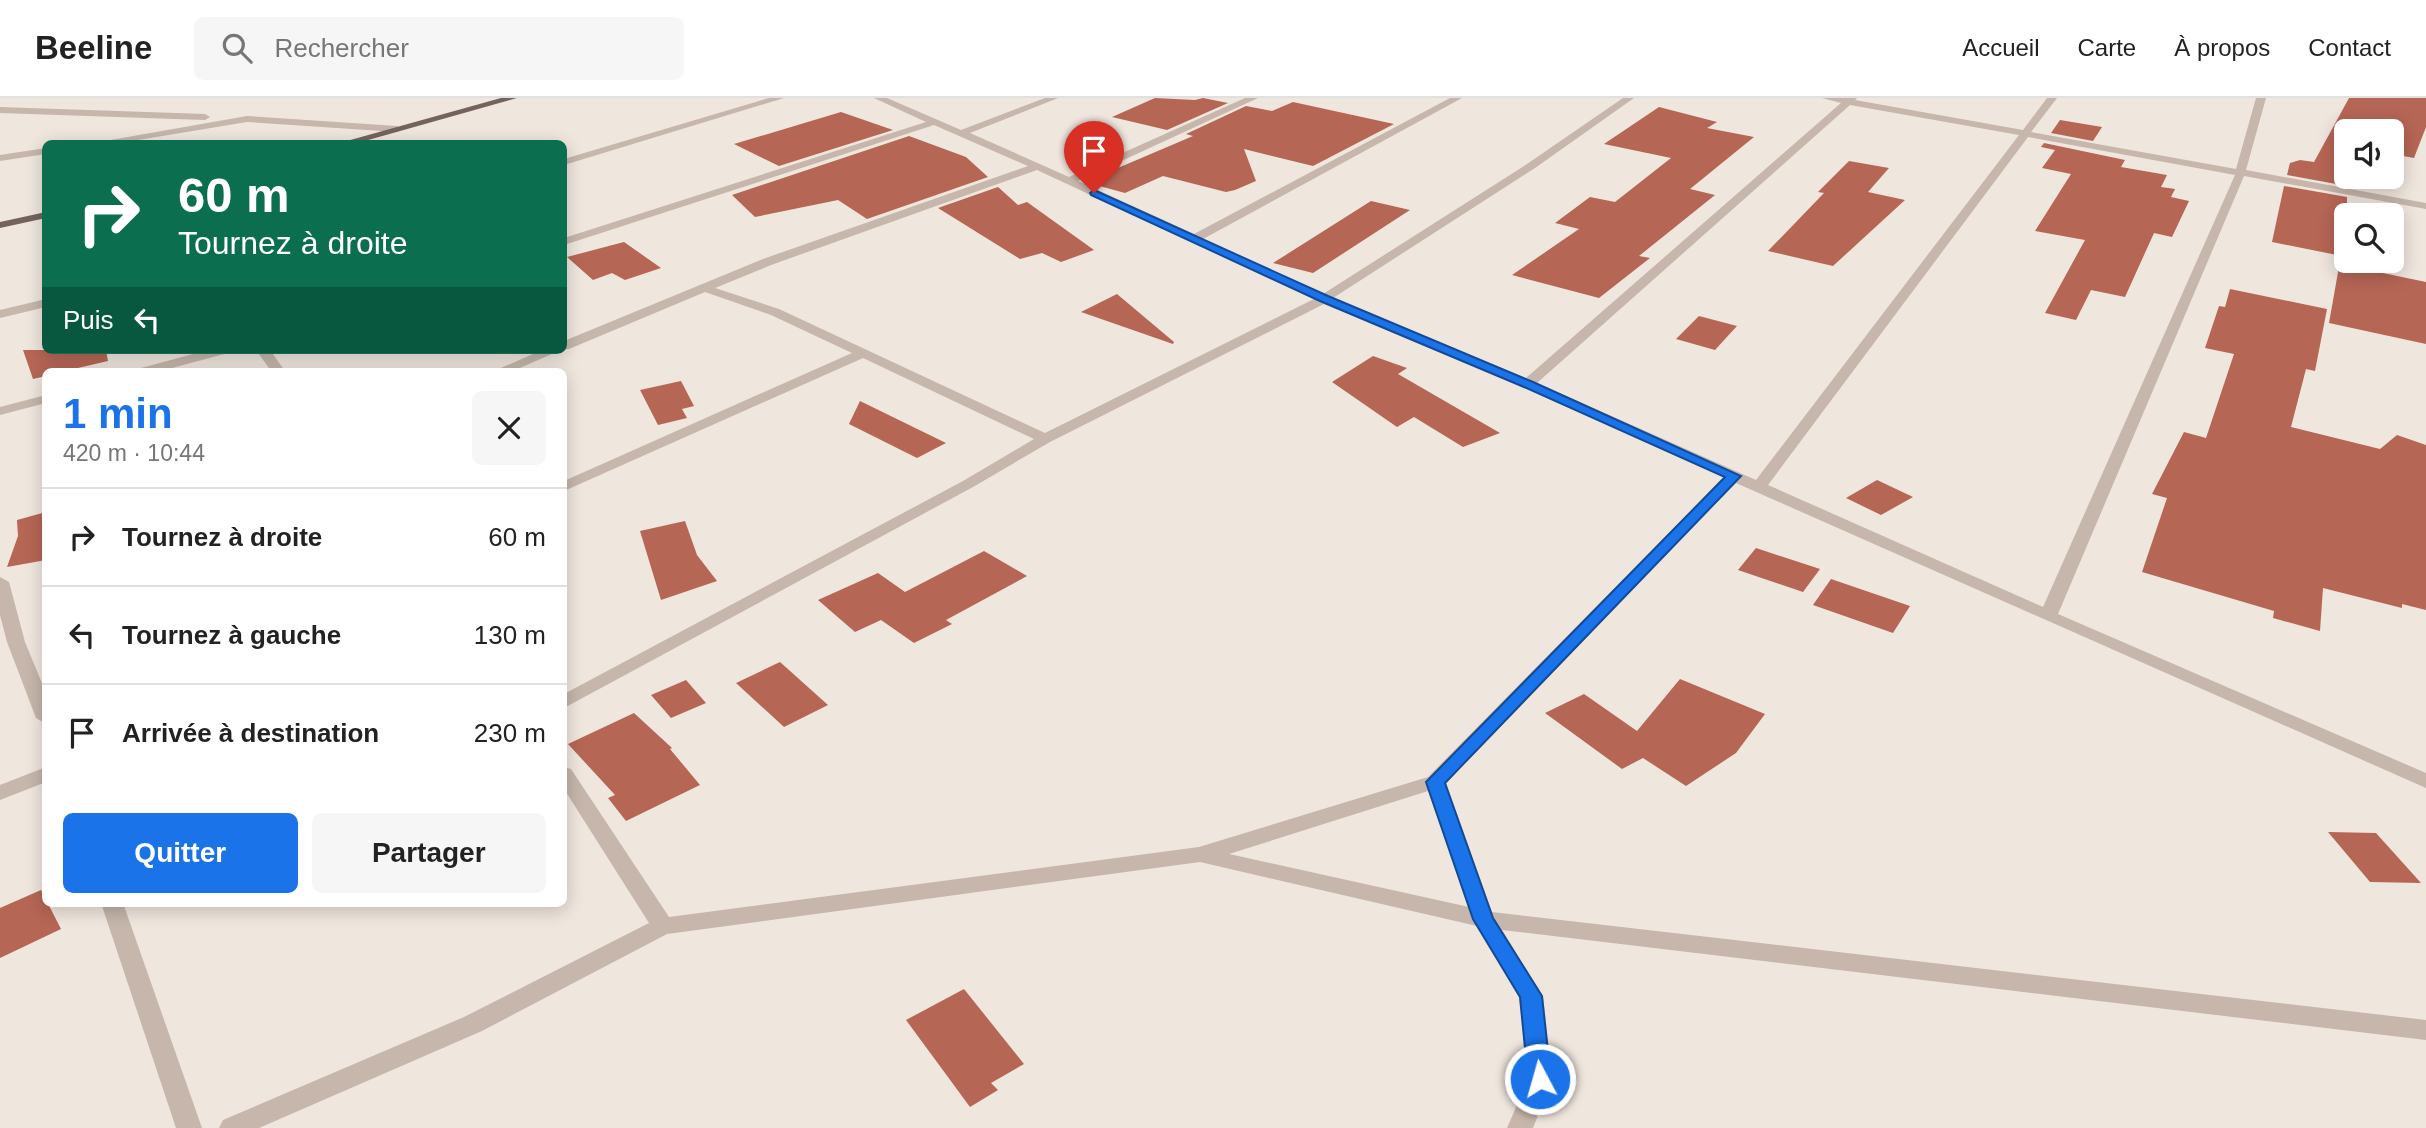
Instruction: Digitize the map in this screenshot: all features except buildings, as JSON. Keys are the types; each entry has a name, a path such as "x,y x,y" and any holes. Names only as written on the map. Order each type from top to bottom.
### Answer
{"main road":[{"path":"356,140 512,98"},
{"path":"0,225 42,216"}],"street":[{"path":"567,161 779,98"},
{"path":"879,98 1037,166 1324,299 1528,384 2426,781"},
{"path":"962,133 1053,98"},
{"path":"1069,181 1253,98"},
{"path":"1194,239 1457,98"},
{"path":"567,700 968,484 1045,439 1324,299 1531,166 1629,98"},
{"path":"1827,98 2426,205"},
{"path":"1759,486 2052,98"},
{"path":"2048,616 2241,174 2261,98"},
{"path":"1528,384 1849,100"},
{"path":"0,110 247,119 397,129"},
{"path":"118,140 247,119"},
{"path":"567,241 935,122"},
{"path":"0,158 42,152"},
{"path":"567,345 767,262 1037,166"},
{"path":"707,289 775,312 1045,439"},
{"path":"0,314 42,304"},
{"path":"567,485 864,353"},
{"path":"157,368 208,354"},
{"path":"509,368 544,354"},
{"path":"0,411 42,400"},
{"path":"232,1128 473,1024 663,926 1199,855 1435,782 1734,476"},
{"path":"0,582 16,642 42,708"},
{"path":"0,793 42,776"},
{"path":"567,779 663,926"},
{"path":"1435,782 1483,919 1531,996 1540,1079 1520,1128"},
{"path":"1199,855 1483,919 2426,1030"},
{"path":"113,907 189,1128"}],"route":[{"path":"1094,193 1324,299 1528,384 1734,476 1435,782 1483,919 1531,996 1540,1079"}]}
